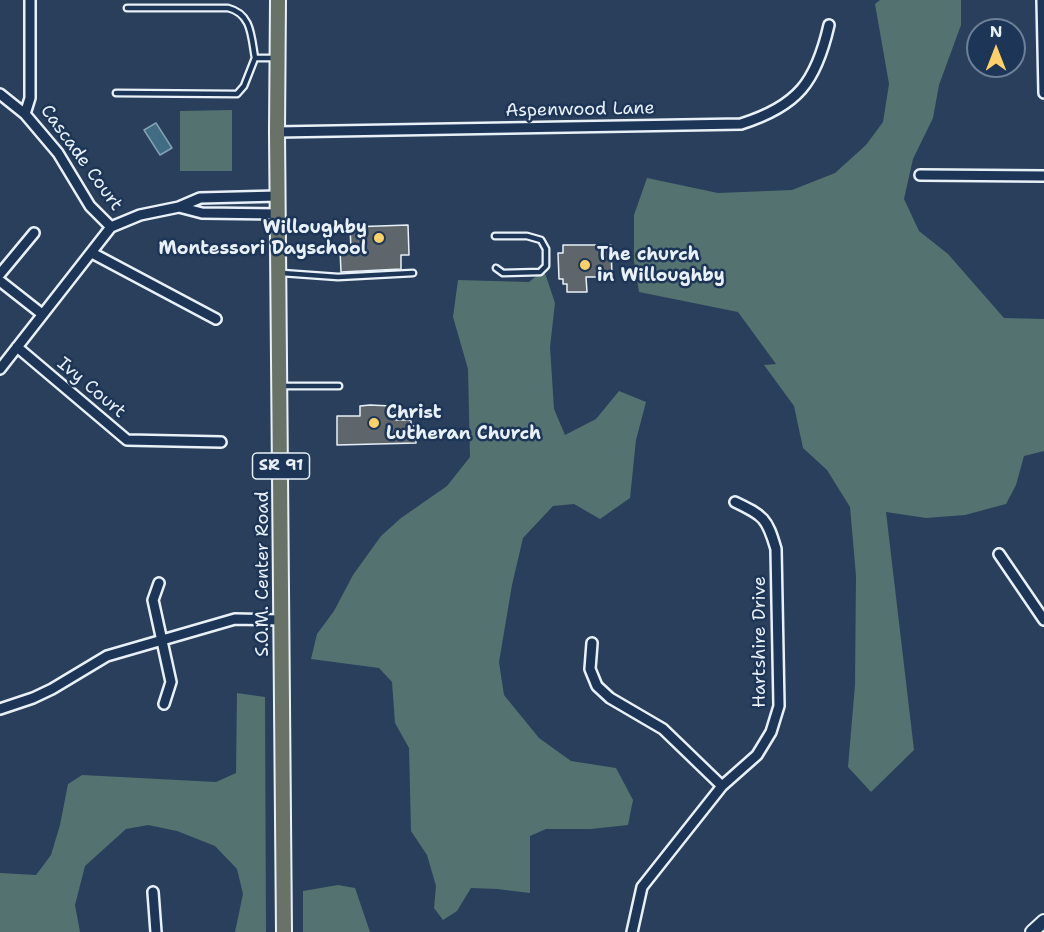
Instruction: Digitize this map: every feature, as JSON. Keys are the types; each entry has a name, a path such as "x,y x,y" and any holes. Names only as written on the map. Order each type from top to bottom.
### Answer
{"main road":[{"name":"S.O.M. Center Road","path":"278,0 277,132 284,932"},
{"path":"1032,932 1044,921"}],"street":[{"name":"Cascade Court","path":"30,0 30,98 25,114 58,153 90,206 111,227"},
{"path":"1042,0 1044,93"},
{"name":"Aspenwood Lane","path":"277,132 741,124 765,116 787,104 808,82 822,56 830,25"},
{"path":"0,94 25,114"},
{"path":"920,175 1044,176"},
{"path":"0,369 111,227 140,215 178,207 200,198 278,196"},
{"path":"178,207 202,213 278,214"},
{"path":"0,274 34,232"},
{"path":"92,253 216,319"},
{"path":"0,281 42,314"},
{"name":"Ivy Court","path":"17,347 127,440 221,442"},
{"name":"Hartshire Drive","path":"632,932 642,887 722,786 757,755 771,732 779,706 776,549 769,525 757,513 735,502"},
{"path":"999,554 1044,620"},
{"path":"159,583 153,600 171,682 164,704"},
{"path":"0,709 52,689 106,656 235,619 281,620"},
{"path":"592,644 590,669 597,686 610,698 663,729 722,786"},
{"path":"153,892 156,932"}],"lane":[{"path":"116,93 237,94 244,86 255,58 245,18 240,11 228,8 128,8"},
{"path":"255,58 278,58"},
{"path":"495,236 534,237 541,240 546,249 546,266 540,272 503,273 496,268"},
{"path":"279,273 338,278 413,273"},
{"path":"280,386 339,386"}],"green space":[{"path":"880,0 961,0 961,25 939,85 933,118 913,159 904,199 919,231 948,254 1004,318 1044,319 1044,451 1024,456 1016,485 1006,504 965,515 926,518 886,512 914,750 871,792 848,767 855,685 856,576 850,507 827,470 803,448 794,406 764,365 776,364 738,312 639,292 634,261 634,215 647,178 718,193 792,190 835,173 866,145 883,122 889,84 875,4"},
{"path":"232,110 232,171 180,171 180,111"},
{"path":"544,270 555,303 550,347 554,409 565,435 596,419 619,391 646,402 636,440 630,498 600,519 574,504 553,506 523,538 512,585 499,662 504,695 539,738 571,761 616,768 633,800 628,825 591,829 546,829 530,836 530,893 471,888 457,911 443,920 434,908 436,886 427,855 411,831 409,748 395,723 392,682 379,668 311,659 317,634 334,611 353,575 381,536 401,518 447,486 470,457 468,369 453,317 458,280 529,282"},
{"path":"237,693 265,697 266,932 235,932 243,894 237,869 215,846 177,831 148,825 126,829 85,866 75,905 80,932 0,932 0,873 36,875 51,855 68,784 82,775 216,782 236,773"},
{"path":"338,885 355,888 370,932 303,932 303,891"}],"water":[{"path":"156,123 172,148 160,155 144,130"}],"building":[{"name":"Willoughby Montessori Dayschool","path":"408,225 409,255 401,255 401,269 341,272 340,250 351,249 350,227"},
{"name":"The church in Willoughby","path":"563,245 611,245 612,277 586,277 587,292 567,292 567,284 563,284 563,279 559,279 558,253 563,253"},
{"name":"Christ Lutheran Church","path":"360,406 391,406 391,413 396,412 396,420 411,420 411,426 417,426 416,443 337,445 337,416 360,416"}],"place":[{"name":"Willoughby Montessori Dayschool","path":"379,238"},
{"name":"The church in Willoughby","path":"585,265"},
{"name":"Christ Lutheran Church","path":"374,423"}]}
